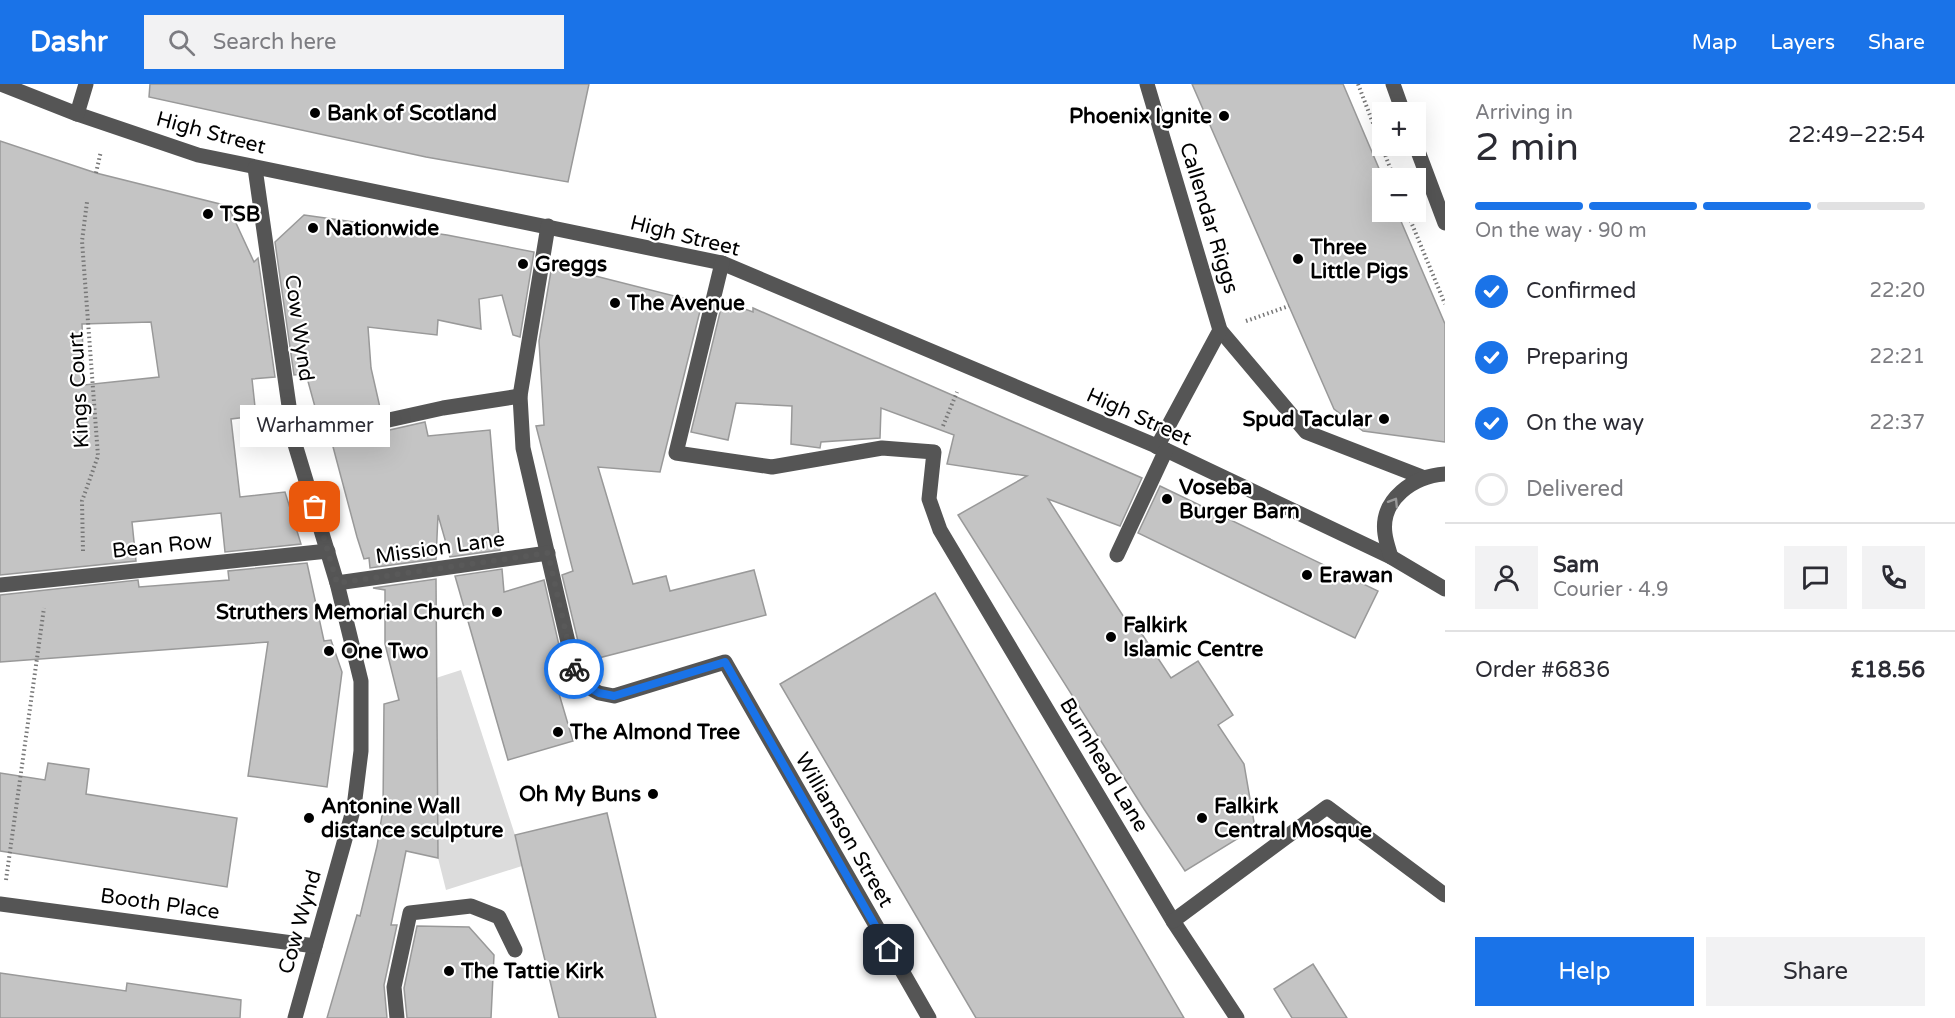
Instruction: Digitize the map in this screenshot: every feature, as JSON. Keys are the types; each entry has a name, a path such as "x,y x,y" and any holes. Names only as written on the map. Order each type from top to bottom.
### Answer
{"street":[{"name":"High Street","path":"1,84 77,114 198,155 722,263 1161,448 1391,557 1445,589"},
{"path":"77,114 86,84"},
{"name":"Callendar Riggs","path":"1147,84 1220,330 1306,432 1422,477"},
{"path":"1393,84 1399,102"},
{"path":"1420,156 1445,223"},
{"name":"Cow Wynd","path":"255,168 294,441 337,583 361,681 361,751 354,807 295,1018"},
{"path":"548,226 520,396 523,448 548,553"},
{"path":"722,263 676,453 772,467 882,448 934,452"},
{"path":"1117,555 1161,448 1220,330"},
{"path":"294,441 442,408 520,396"},
{"name":"Burnhead Lane","path":"934,452 929,499 940,530 1173,921 1237,1018"},
{"path":"1391,557 1384,532 1389,508 1402,489 1422,477 1444,474"},
{"name":"Bean Row","path":"0,585 48,578 328,551"},
{"name":"Mission Lane","path":"337,583 548,553"},
{"name":"Williamson Street","path":"548,553 577,681 599,693 614,696 725,662 929,1018"},
{"path":"1173,921 1328,807 1445,895"},
{"name":"Booth Place","path":"1,904 315,946"},
{"path":"397,1018 394,987 410,913 471,906 498,917 515,950"}],"path":[{"path":"1358,84 1390,168"},
{"name":"Kings Court","path":"85,575 82,501 99,456 82,241 87,202"},
{"path":"1411,222 1445,304"},
{"path":"1419,261 1427,262"},
{"path":"1220,330 1289,306"},
{"path":"934,452 968,366"},
{"path":"1,904 48,578"}],"shaded area":[{"path":"461,670 515,835 522,866 446,890 438,858 436,678"}],"building":[{"path":"150,84 589,84 568,182 426,157 149,97"},
{"path":"1192,84 1343,84 1379,168 1372,168 1372,222 1401,222 1445,324 1445,442 1363,431 1334,409"},
{"path":"0,141 96,173 228,206 254,262 258,258 275,377 252,379 256,416 231,419 240,497 285,492 301,544 225,552 221,513 132,522 136,561 0,575","holes":["151,322 159,377 84,385 82,324"]},
{"path":"304,215 447,235 534,252 520,337 513,335 502,295 479,299 481,329 438,320 437,335 368,327 371,368 381,412 320,425 306,374 294,375 275,242"},
{"path":"552,265 702,303 660,472 598,467 633,584 666,576 670,591 754,570 766,615 583,662 562,575 573,571 536,426 544,425 539,341"},
{"path":"725,302 753,312 753,308 1142,478 1120,526 1048,499 1127,622 1132,619 1171,678 1198,661 1233,715 1218,725 1244,764 1255,828 1185,871 1144,809 958,515 1027,476 947,464 954,435 881,408 880,438 821,442 820,448 791,444 792,406 736,403 728,440 691,432 721,308"},
{"path":"425,422 428,436 490,430 500,550 450,557 438,515 436,559 370,568 369,558 364,559 357,537 332,443"},
{"path":"1160,486 1378,591 1355,638 1138,533"},
{"path":"307,563 324,641 331,640 342,672 327,787 248,776 268,642 0,662 0,595 138,580 139,587 229,580 228,571"},
{"path":"502,569 504,592 544,580 564,667 552,670 573,741 508,760 455,576"},
{"path":"436,579 438,858 406,851 391,925 397,925 384,985 387,1018 327,1018 357,915 360,916 377,846 383,809 384,704 399,700 385,644 385,590 373,588"},
{"path":"935,593 1184,1018 976,1018 780,684"},
{"path":"48,763 89,769 86,794 237,818 227,887 0,851 0,773 45,780"},
{"path":"607,813 656,1018 559,1018 522,866 515,835"},
{"name":"The Tattie Kirk","path":"417,926 469,927 494,955 491,1018 407,1018 404,988"},
{"path":"1313,964 1347,1018 1292,1018 1274,989"},
{"path":"0,973 126,991 127,983 241,1000 240,1018 0,1018"}],"way so far":[{"path":"315,507 337,583 548,553 574,669"}],"place":[{"name":"Bank of Scotland","path":"315,113"},
{"name":"Phoenix Ignite","path":"1224,116"},
{"name":"TSB","path":"208,214"},
{"name":"Nationwide","path":"313,228"},
{"name":"Three Little Pigs","path":"1298,259"},
{"name":"Greggs","path":"523,264"},
{"name":"The Avenue","path":"615,303"},
{"name":"Spud Tacular","path":"1384,419"},
{"name":"Voseba Burger Barn","path":"1167,499"},
{"name":"Warhammer","path":"315,507"},
{"name":"Erawan","path":"1307,575"},
{"name":"Struthers Memorial Church","path":"497,612"},
{"name":"Falkirk Islamic Centre","path":"1111,637"},
{"name":"One Two","path":"329,651"},
{"name":"The Almond Tree","path":"558,732"},
{"name":"Oh My Buns","path":"653,794"},
{"name":"Antonine Wall distance sculpture","path":"309,818"},
{"name":"Falkirk Central Mosque","path":"1202,818"},
{"name":"The Tattie Kirk","path":"449,971"}],"route":[{"path":"574,669 577,681 599,693 614,696 725,662 889,950"}]}
